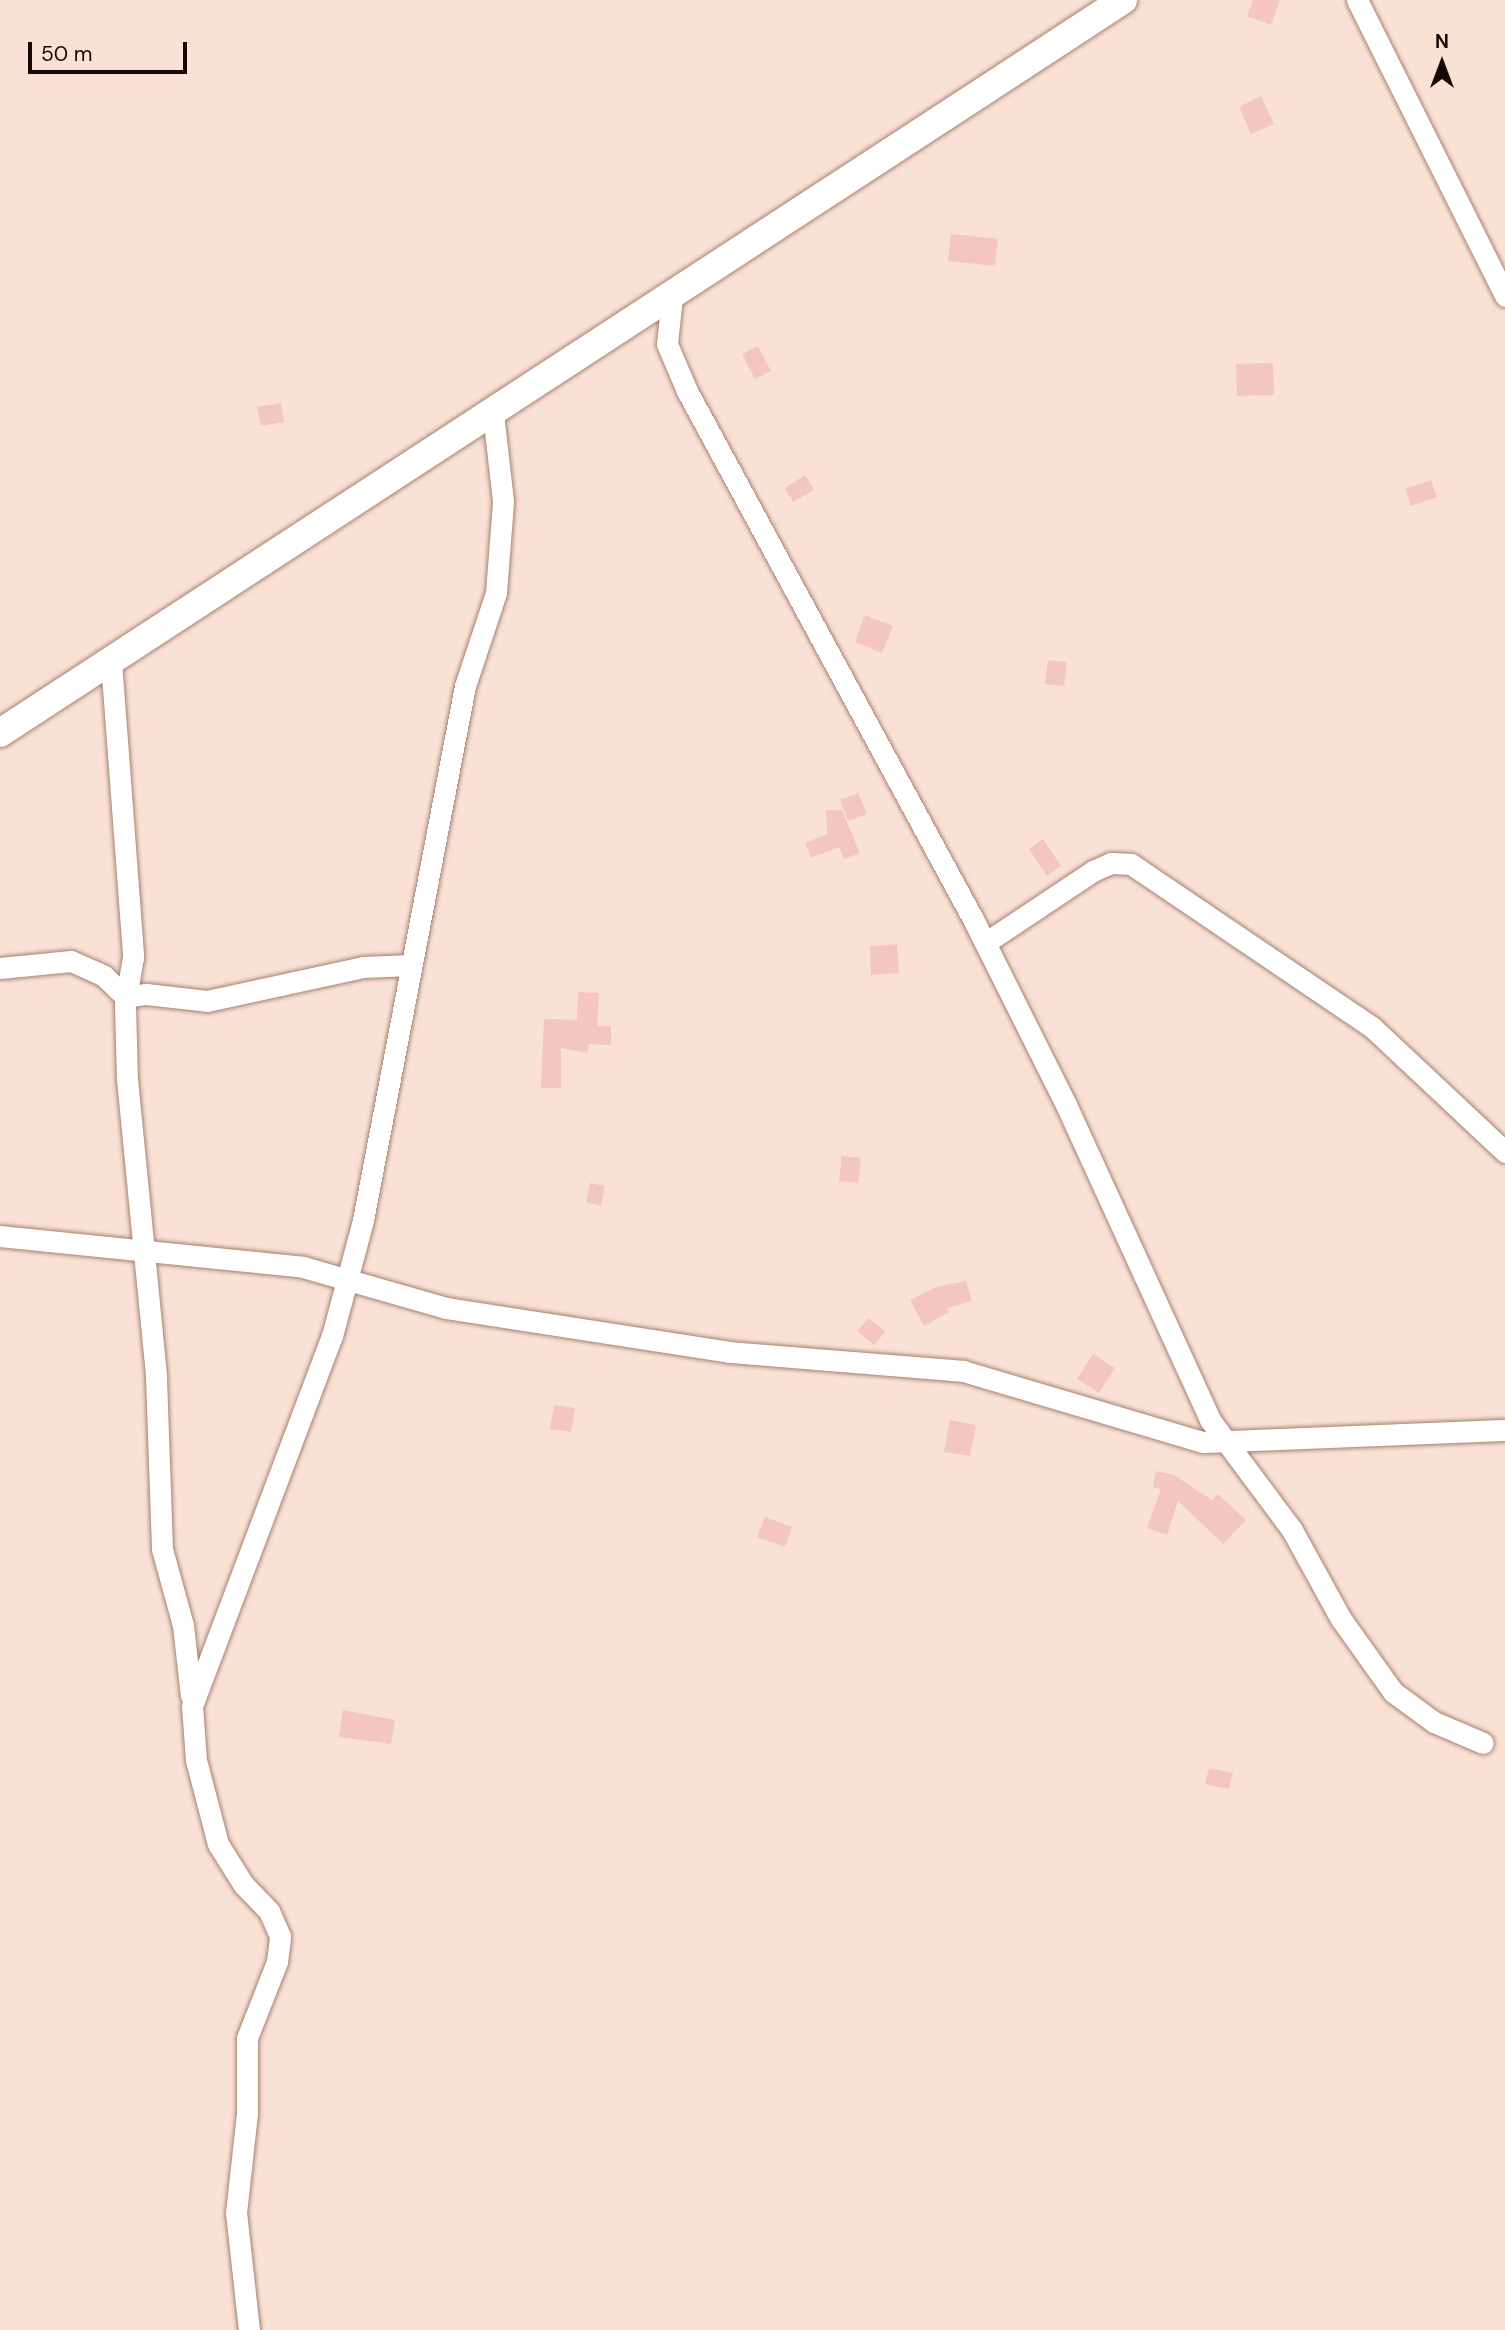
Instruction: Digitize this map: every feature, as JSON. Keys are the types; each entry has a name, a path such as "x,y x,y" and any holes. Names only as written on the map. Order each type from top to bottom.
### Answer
{"street":[{"path":"0,733 673,297 1123,0"},
{"path":"1357,0 1505,296"},
{"path":"673,297 667,344 687,391 985,943 1223,1442 1292,1530 1341,1619 1393,1692 1434,1722 1483,1743"},
{"path":"192,1706 332,1336 349,1279 465,686 496,593 503,501 493,413"},
{"path":"111,661 133,957 127,997 127,1079 145,1251 162,1549 183,1625 197,1760 218,1844 243,1884 269,1911 280,1936 277,1962 247,2038 247,2113 236,2213 249,2330"},
{"path":"985,943 1093,871 1111,863 1131,864 1372,1027 1505,1152"},
{"path":"0,968 71,961 104,976 127,997"},
{"path":"127,997 146,994 207,1001 363,967 411,965"},
{"path":"0,1236 303,1267 446,1308 729,1352 963,1371 1187,1440 1223,1442 1505,1430"}],"building":[{"path":"1253,0 1280,0 1271,25 1247,16"},
{"path":"1261,96 1274,124 1251,134 1239,107"},
{"path":"951,234 998,239 995,266 948,261"},
{"path":"758,346 771,371 755,379 742,354"},
{"path":"1273,363 1274,395 1237,396 1236,364"},
{"path":"281,403 284,422 261,426 257,407"},
{"path":"805,475 814,490 793,502 785,488"},
{"path":"1431,480 1437,497 1411,506 1405,489"},
{"path":"865,615 893,626 882,653 855,642"},
{"path":"1048,660 1067,662 1064,686 1045,684"},
{"path":"858,793 867,814 848,821 840,800"},
{"path":"826,810 842,810 860,853 844,859 839,847 811,858 805,843 827,834"},
{"path":"1043,839 1061,866 1047,876 1029,849"},
{"path":"897,944 899,973 871,975 870,946"},
{"path":"578,992 599,993 597,1026 611,1026 611,1045 589,1044 587,1053 561,1048 561,1088 541,1088 544,1019 577,1020"},
{"path":"842,1156 861,1158 858,1183 839,1181"},
{"path":"590,1183 605,1186 601,1206 586,1202"},
{"path":"966,1281 972,1301 947,1308 949,1312 924,1326 910,1300 936,1287"},
{"path":"869,1318 885,1332 874,1345 857,1331"},
{"path":"1093,1354 1115,1368 1099,1393 1077,1379"},
{"path":"554,1405 575,1408 571,1432 550,1429"},
{"path":"950,1420 976,1425 970,1456 944,1452"},
{"path":"1156,1471 1174,1475 1212,1500 1218,1494 1246,1520 1223,1544 1178,1501 1167,1535 1147,1528 1161,1489 1153,1487"},
{"path":"765,1517 792,1527 785,1547 757,1537"},
{"path":"343,1710 395,1720 391,1744 339,1737"},
{"path":"1209,1768 1233,1773 1229,1789 1205,1784"}]}
